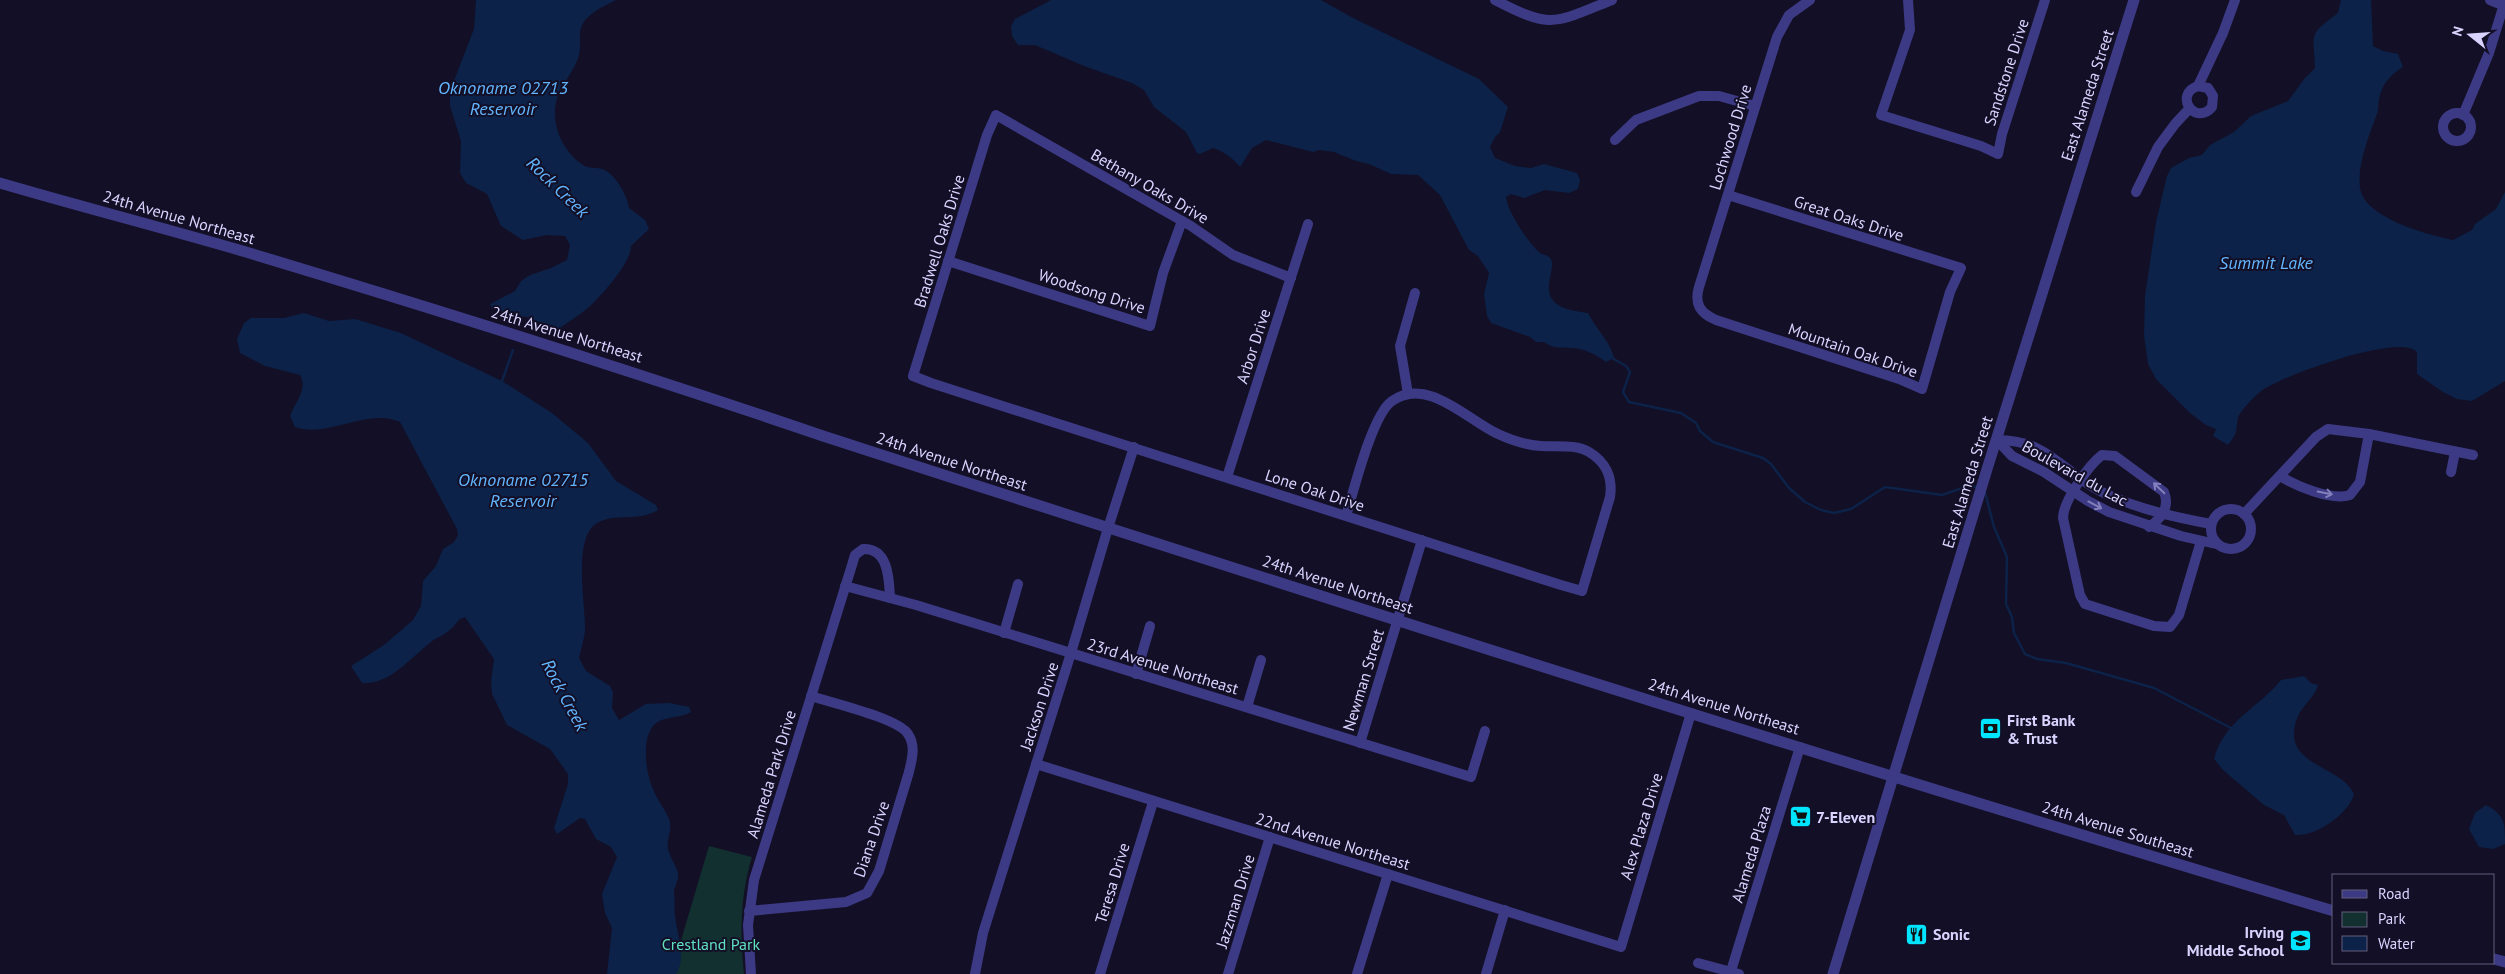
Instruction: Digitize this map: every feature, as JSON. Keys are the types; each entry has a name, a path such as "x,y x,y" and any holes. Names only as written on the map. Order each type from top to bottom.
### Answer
{"street":[{"path":"1495,0 1528,17 1558,21 1612,0"},
{"name":"Lochwood Drive","path":"1696,295 1777,36 1783,24 1795,9 1810,0"},
{"name":"Sandstone Drive","path":"1908,0 1910,30 1881,116 1981,146 1998,154 2002,134 2045,0"},
{"name":"East Alameda Street","path":"1833,974 1892,776 2134,0"},
{"path":"2198,86 2223,34 2235,0"},
{"path":"2463,115 2489,54 2505,4 2490,0"},
{"path":"2198,86 2205,87 2211,92 2214,101 2212,107 2205,113 2198,114 2189,109 2186,104 2187,94 2191,89 2198,86"},
{"path":"1615,140 1636,120 1699,96 1719,96 1755,106"},
{"path":"2136,192 2148,172 2158,147 2174,124 2189,109"},
{"name":"Bethany Oaks Drive","path":"996,115 1182,221 1233,255 1291,278"},
{"name":"Bradwell Oaks Drive","path":"913,376 987,135 996,115"},
{"name":"24th Avenue Northeast","path":"0,183 244,252 595,360 1108,528 1892,776"},
{"name":"Great Oaks Drive","path":"1728,195 1961,268"},
{"name":"Woodsong Drive","path":"948,261 1150,326 1163,273 1182,221"},
{"name":"Arbor Drive","path":"1226,477 1308,224"},
{"name":"Mountain Oak Drive","path":"1696,295 1700,310 1716,320 1899,379 1922,389 1950,292 1961,268"},
{"path":"1346,516 1377,421 1392,401 1408,394 1400,346 1415,293"},
{"name":"Lone Oak Drive","path":"913,376 1582,590 1610,497 1611,483 1603,463 1582,448 1535,446 1518,442 1497,434 1436,398 1420,394 1408,394"},
{"path":"2244,514 2316,437 2328,429 2368,434 2474,455"},
{"path":"2280,476 2301,488 2338,496 2350,495 2360,482 2368,434"},
{"name":"Boulevard du Lac","path":"1997,440 2018,440 2038,448 2104,492 2163,514 2211,524"},
{"name":"Boulevard du Lac","path":"1997,440 2012,456 2044,472 2109,512 2149,526 2216,544"},
{"name":"Jackson Drive","path":"975,974 984,933 1134,447"},
{"path":"2451,472 2455,452"},
{"name":"Boulevard du Lac","path":"2082,479 2102,455 2115,456 2164,492 2166,504 2163,514"},
{"path":"2082,479 2064,509 2063,518 2080,595 2090,606 2154,626 2170,627 2179,615 2201,541"},
{"path":"2226,509 2233,509 2244,514 2251,526 2248,541 2235,549 2221,547 2216,544 2211,536 2211,524 2217,514 2226,509"},
{"path":"2149,526 2163,514"},
{"name":"Newman Street","path":"1360,742 1422,540"},
{"name":"Alameda Park Drive","path":"751,974 748,943 749,911 754,880 845,586 856,555 863,549 867,548 877,553 885,565 889,575 890,598"},
{"path":"1004,633 1018,584"},
{"name":"23rd Avenue Northeast","path":"845,586 1071,653 1471,777 1485,731"},
{"path":"1136,674 1150,626"},
{"path":"1247,707 1261,660"},
{"name":"Diana Drive","path":"749,911 846,902 867,893 879,871 909,772 914,750 909,735 898,724 811,696"},
{"name":"Alex Plaza Drive","path":"1621,947 1691,713"},
{"name":"Alameda Plaza","path":"1698,963 1735,972 1800,747"},
{"name":"22nd Avenue Northeast","path":"1036,764 1621,947"},
{"name":"24th Avenue Southeast","path":"1892,776 2332,910"},
{"name":"Teresa Drive","path":"1100,974 1153,802"},
{"name":"Jazzman Drive","path":"1228,974 1270,837"},
{"path":"1357,974 1388,874"},
{"path":"1486,974 1505,910"}],"green space":[{"name":"Crestland Park","path":"709,846 752,857 745,886 742,915 744,974 671,974"}],"water":[{"name":"Oknoname 02713 Reservoir","path":"476,0 616,0 592,13 581,28 578,58 556,102 555,120 564,145 576,160 585,166 607,171 616,179 629,208 645,220 649,229 631,246 630,253 621,270 601,295 582,313 556,329 526,317 509,315 492,308 490,304 515,291 521,281 530,275 567,260 570,245 565,236 547,235 523,240 501,226 487,194 466,183 460,173 461,141 450,106 450,91 474,29"},
{"path":"1051,0 1321,0 1353,18 1479,79 1508,107 1500,132 1490,147 1495,158 1515,166 1531,168 1544,164 1577,173 1580,180 1578,189 1569,193 1545,190 1524,198 1511,194 1506,197 1507,203 1514,218 1535,249 1549,257 1552,262 1549,288 1552,299 1564,308 1588,313 1609,346 1614,358 1606,362 1584,350 1556,347 1544,342 1536,342 1530,337 1491,323 1487,316 1484,294 1489,273 1478,256 1469,250 1440,195 1418,175 1391,174 1334,152 1319,150 1313,152 1266,140 1252,148 1240,167 1228,155 1213,148 1200,154 1197,153 1186,132 1154,107 1144,90 1132,83 1084,66 1035,45 1018,45 1012,36 1011,26 1015,19"},
{"name":"Summit Lake","path":"2341,0 2371,0 2373,46 2383,51 2398,54 2403,67 2387,80 2380,94 2378,112 2364,150 2360,169 2360,188 2364,199 2373,208 2399,223 2453,240 2472,230 2475,224 2496,209 2505,192 2505,381 2472,401 2457,399 2417,374 2417,352 2406,347 2389,348 2340,358 2291,376 2260,392 2239,415 2235,434 2228,445 2213,436 2216,429 2206,425 2190,413 2156,379 2148,364 2144,335 2145,296 2156,222 2167,176 2171,168 2189,158 2202,155 2210,145 2234,132 2251,116 2288,101 2315,68 2314,36 2321,26 2338,13"},
{"name":"Oknoname 02715 Reservoir","path":"304,313 329,321 355,319 401,333 502,381 552,413 588,443 616,481 656,505 658,510 650,514 606,519 590,529 585,541 583,555 585,631 579,658 586,671 610,686 613,692 612,708 619,720 646,704 669,703 689,707 691,712 664,719 655,724 648,735 646,750 647,767 651,782 670,823 668,849 678,874 674,891 681,961 676,974 607,974 612,928 605,913 602,894 617,857 611,847 596,839 585,819 580,818 557,834 554,828 568,784 568,774 550,749 507,725 492,694 491,681 494,659 465,617 399,669 382,680 362,683 351,666 384,645 413,620 421,606 423,581 436,566 443,549 454,542 458,535 457,529 400,422 388,418 375,418 320,429 307,430 295,427 290,416 302,391 303,386 300,375 265,366 240,353 237,339 244,323 251,318 284,318"},
{"path":"2304,676 2311,683 2318,685 2297,718 2294,739 2298,749 2306,757 2348,785 2354,794 2351,802 2330,823 2312,832 2295,835 2284,815 2264,805 2223,770 2214,759 2226,734 2243,715 2281,680"},
{"path":"2486,805 2500,816 2505,831 2505,844 2493,849 2479,847 2469,829 2475,813"}],"waterway":[{"name":"Rock Creek","path":"501,384 513,350"},
{"path":"1612,358 1626,366 1630,372 1623,392 1629,402 1681,413 1696,423 1700,431 1713,442 1763,458 1771,464 1789,488 1805,502 1821,510 1834,513 1851,509 1885,487 1942,495 1968,486 1977,487"},
{"path":"1985,492 1994,527 2007,557 2006,604 2012,617 2014,633 2025,654 2037,659 2066,663 2154,688 2231,728"}],"place":[{"name":"First Bank & Trust","path":"1991,729"},
{"name":"7-Eleven","path":"1800,817"},
{"name":"Sonic","path":"1917,934"},
{"name":"Irving Middle School","path":"2300,941"}]}
